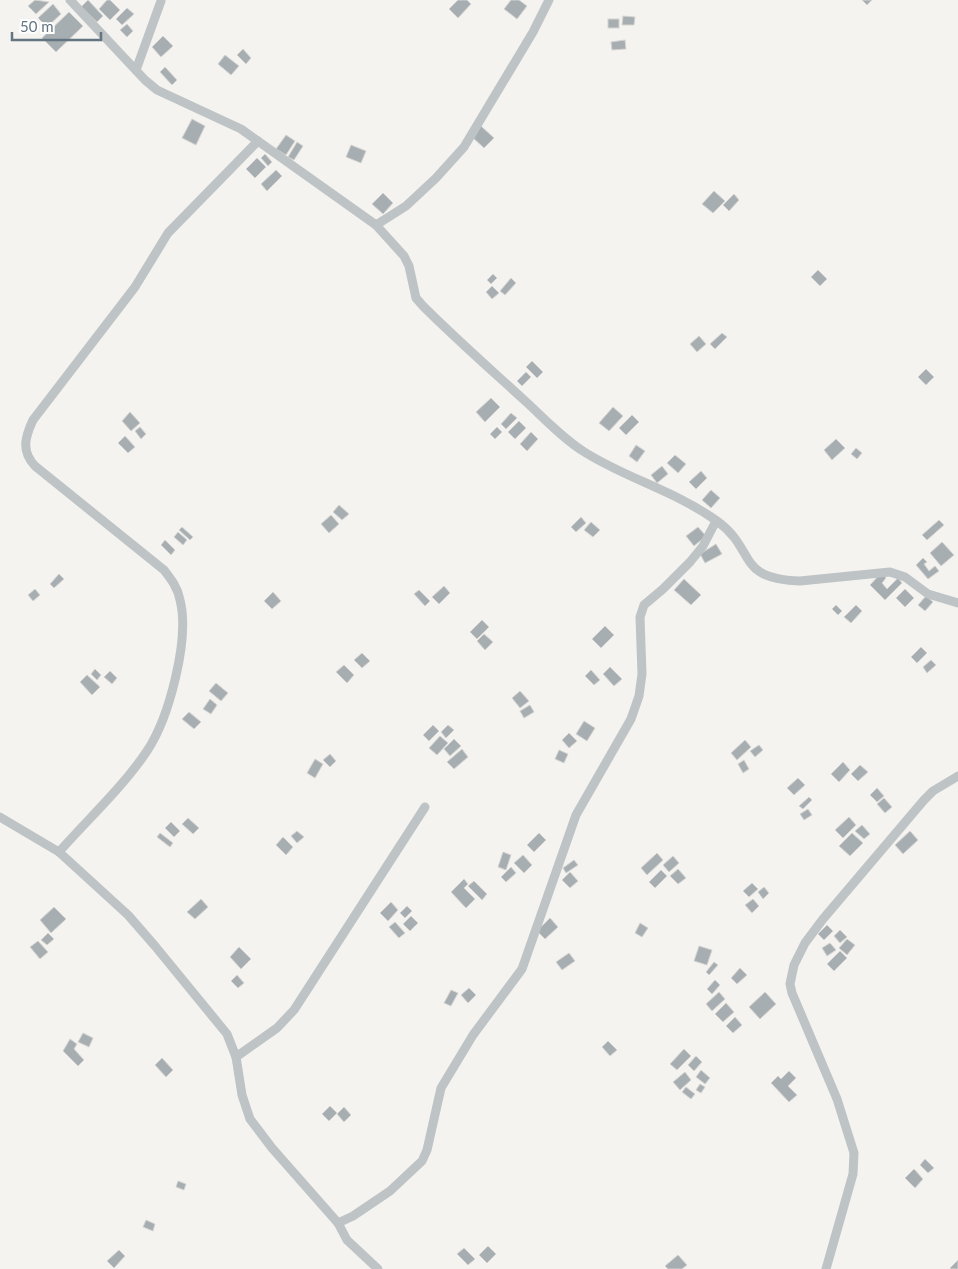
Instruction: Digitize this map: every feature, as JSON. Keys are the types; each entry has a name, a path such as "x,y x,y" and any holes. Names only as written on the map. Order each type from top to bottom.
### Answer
{"street":[{"path":"70,0 157,90 232,124 376,225 404,256 409,266 416,298 423,306 566,438 592,457 675,495 716,521 730,533 754,568 769,577 785,580 817,580 890,572 905,577 928,594 958,603"},
{"path":"376,225 406,206 436,178 464,147 550,0"},
{"path":"136,70 161,1"},
{"path":"59,852 132,771 152,743 163,716 178,664 183,634 183,614 176,590 164,570 35,466 25,450 26,435 33,420 135,288 168,233 258,142"},
{"path":"338,1223 353,1216 390,1191 422,1160 431,1134 441,1088 473,1036 522,969 576,815 631,719 639,696 642,674 640,617 644,605 690,562 703,546 716,521"},
{"path":"826,1269 855,1163 851,1141 837,1100 792,993 791,974 805,943 852,884 933,791 958,776"},
{"path":"236,1057 277,1028 294,1010 425,806"},
{"path":"0,817 59,852 128,915 217,1020 232,1044 242,1095 250,1118 272,1148 338,1223 347,1240 378,1269"}],"building":[{"path":"35,0 49,2 36,14 28,6"},
{"path":"88,0 103,16 97,22 81,7"},
{"path":"107,0 110,0 120,10 110,20 99,9"},
{"path":"458,0 467,0 471,4 458,18 449,9"},
{"path":"511,0 519,0 527,6 517,19 504,9"},
{"path":"862,0 872,0 867,5"},
{"path":"53,4 61,14 47,27 38,18"},
{"path":"127,8 134,14 122,25 116,19"},
{"path":"69,12 83,26 56,52 42,38"},
{"path":"623,16 635,17 634,25 622,25"},
{"path":"608,19 619,19 619,28 608,28"},
{"path":"127,24 133,31 127,37 120,30"},
{"path":"163,36 173,46 161,57 152,47"},
{"path":"625,40 626,49 612,50 611,42"},
{"path":"243,49 251,58 246,64 237,55"},
{"path":"225,55 239,66 231,75 218,64"},
{"path":"165,67 177,80 172,85 160,72"},
{"path":"192,119 205,126 196,145 182,138"},
{"path":"481,126 494,138 484,148 471,136"},
{"path":"286,135 295,141 286,155 276,149"},
{"path":"297,142 303,146 294,160 288,157"},
{"path":"351,145 366,151 361,163 346,157"},
{"path":"265,154 272,162 268,166 261,158"},
{"path":"257,158 266,167 255,178 246,169"},
{"path":"276,170 282,176 267,191 261,184"},
{"path":"714,191 725,201 713,213 702,204"},
{"path":"383,193 393,203 383,214 372,204"},
{"path":"734,194 739,200 729,211 723,205"},
{"path":"818,270 827,279 820,286 811,277"},
{"path":"493,274 497,278 491,284 487,280"},
{"path":"511,278 516,283 505,295 500,291"},
{"path":"492,286 499,293 492,299 486,292"},
{"path":"722,333 727,337 715,349 710,344"},
{"path":"699,336 706,344 697,352 690,344"},
{"path":"532,361 543,372 537,378 526,367"},
{"path":"926,369 934,377 926,385 918,377"},
{"path":"526,372 531,377 522,386 517,381"},
{"path":"491,398 500,407 485,422 476,412"},
{"path":"613,407 623,416 609,431 599,423"},
{"path":"130,412 140,423 131,431 122,421"},
{"path":"511,413 517,418 506,429 501,424"},
{"path":"632,415 639,422 626,435 619,428"},
{"path":"519,421 526,428 515,439 508,432"},
{"path":"140,427 146,434 141,439 135,431"},
{"path":"497,427 502,432 495,439 490,434"},
{"path":"531,432 538,439 527,451 520,444"},
{"path":"125,436 135,447 128,453 118,443"},
{"path":"836,439 845,448 832,460 824,450"},
{"path":"636,445 645,451 637,462 629,456"},
{"path":"856,448 862,453 857,459 851,454"},
{"path":"675,455 686,464 678,473 667,463"},
{"path":"662,466 668,474 657,483 651,475"},
{"path":"701,471 707,478 696,489 689,482"},
{"path":"711,490 720,498 711,508 702,500"},
{"path":"339,505 349,514 342,520 333,512"},
{"path":"331,515 339,524 329,533 321,524"},
{"path":"581,517 586,523 576,532 571,527"},
{"path":"939,520 944,525 927,540 922,535"},
{"path":"591,522 600,530 593,537 584,530"},
{"path":"182,527 193,537 190,540 179,530"},
{"path":"698,527 706,536 694,546 686,536"},
{"path":"178,532 187,540 183,545 174,537"},
{"path":"165,540 175,550 171,555 161,545"},
{"path":"942,542 954,555 941,566 930,553"},
{"path":"716,544 722,554 705,563 700,554"},
{"path":"923,558 927,562 924,564 929,571 935,566 939,571 928,579 916,565"},
{"path":"881,573 886,578 882,583 887,589 898,578 902,583 885,600 870,585"},
{"path":"59,574 64,579 54,588 50,584"},
{"path":"684,579 701,595 691,605 674,590"},
{"path":"444,586 450,593 439,604 432,597"},
{"path":"35,589 40,595 33,601 28,595"},
{"path":"905,589 914,598 905,607 896,598"},
{"path":"419,590 430,601 425,606 414,594"},
{"path":"273,592 281,601 272,609 264,601"},
{"path":"926,596 933,602 925,611 918,605"},
{"path":"836,605 842,611 838,615 832,609"},
{"path":"856,605 862,611 851,623 844,617"},
{"path":"482,620 489,627 477,639 470,632"},
{"path":"605,626 614,635 601,648 592,639"},
{"path":"484,634 493,642 485,650 477,641"},
{"path":"921,647 927,653 917,663 911,657"},
{"path":"362,653 370,661 362,668 354,660"},
{"path":"931,660 936,665 927,673 923,667"},
{"path":"344,665 354,675 347,683 336,672"},
{"path":"610,667 622,679 614,686 603,674"},
{"path":"95,669 101,675 97,680 91,674"},
{"path":"591,670 600,680 594,685 585,676"},
{"path":"110,671 117,678 112,684 104,677"},
{"path":"87,675 100,687 92,695 80,682"},
{"path":"216,683 228,693 221,701 209,691"},
{"path":"520,691 529,701 520,708 512,698"},
{"path":"210,699 217,705 211,714 203,709"},
{"path":"530,705 534,712 524,718 520,711"},
{"path":"189,712 201,722 194,729 182,719"},
{"path":"584,721 595,728 587,741 576,734"},
{"path":"433,725 439,731 429,741 423,735"},
{"path":"448,725 454,730 446,738 441,732"},
{"path":"569,733 577,741 569,748 562,740"},
{"path":"440,736 448,743 437,755 429,748"},
{"path":"454,739 461,746 450,756 444,749"},
{"path":"745,740 751,747 737,760 731,753"},
{"path":"759,745 763,750 755,757 750,751"},
{"path":"462,749 468,757 454,769 447,762"},
{"path":"559,750 568,754 564,763 555,759"},
{"path":"330,754 336,761 330,767 323,760"},
{"path":"315,759 323,764 315,778 307,773"},
{"path":"744,760 749,769 743,773 738,764"},
{"path":"843,762 850,770 839,782 831,774"},
{"path":"860,765 868,772 858,781 851,774"},
{"path":"798,778 805,785 794,795 787,788"},
{"path":"877,788 884,796 877,802 870,795"},
{"path":"809,797 812,800 803,809 799,806"},
{"path":"884,798 892,807 885,813 877,804"},
{"path":"808,809 812,815 804,820 800,814"},
{"path":"849,817 856,825 843,838 835,830"},
{"path":"188,818 199,828 193,834 182,824"},
{"path":"171,822 180,831 174,837 165,828"},
{"path":"862,825 870,834 864,839 855,831"},
{"path":"297,831 304,837 297,843 291,836"},
{"path":"910,831 918,840 903,854 895,845"},
{"path":"160,833 173,843 170,847 157,837"},
{"path":"539,833 546,840 534,852 527,845"},
{"path":"852,833 863,843 850,856 839,846"},
{"path":"283,837 293,847 286,855 276,845"},
{"path":"503,852 511,855 506,870 498,867"},
{"path":"657,853 663,860 647,875 641,868"},
{"path":"523,855 532,865 524,873 514,863"},
{"path":"673,856 679,863 669,872 663,865"},
{"path":"574,860 578,865 566,873 563,868"},
{"path":"511,867 516,873 506,882 501,877"},
{"path":"678,869 686,878 678,884 670,876"},
{"path":"661,870 667,876 655,888 649,882"},
{"path":"570,872 578,881 570,888 562,880"},
{"path":"464,879 468,884 464,888 475,899 466,908 451,892"},
{"path":"474,881 487,894 482,900 468,886"},
{"path":"752,883 758,889 749,897 743,891"},
{"path":"764,887 769,893 763,899 758,892"},
{"path":"201,899 208,907 195,919 187,912"},
{"path":"753,899 759,906 752,913 745,905"},
{"path":"391,902 398,910 388,921 380,913"},
{"path":"407,906 412,911 405,918 400,913"},
{"path":"54,907 66,919 51,933 40,920"},
{"path":"411,916 418,923 410,931 403,924"},
{"path":"550,918 558,927 545,939 537,931"},
{"path":"395,922 405,933 399,938 389,927"},
{"path":"640,923 648,928 642,937 635,933"},
{"path":"827,925 833,931 824,940 818,934"},
{"path":"840,930 847,937 840,943 834,936"},
{"path":"48,933 54,939 47,945 41,940"},
{"path":"847,939 855,945 847,955 839,948"},
{"path":"38,941 48,952 40,959 30,947"},
{"path":"830,943 836,950 827,956 822,948"},
{"path":"699,946 712,950 707,965 694,961"},
{"path":"239,947 251,959 241,969 230,957"},
{"path":"840,951 847,958 834,971 827,964"},
{"path":"569,953 575,961 562,970 556,962"},
{"path":"714,962 718,965 709,975 706,972"},
{"path":"740,968 747,975 737,984 731,978"},
{"path":"237,975 244,983 238,988 231,981"},
{"path":"715,980 720,985 712,994 707,989"},
{"path":"469,988 476,995 468,1003 461,995"},
{"path":"451,990 458,993 451,1006 444,1003"},
{"path":"719,992 725,999 712,1011 706,1004"},
{"path":"765,992 776,1004 760,1019 749,1007"},
{"path":"726,1003 734,1012 723,1022 715,1014"},
{"path":"735,1017 742,1025 733,1033 726,1026"},
{"path":"83,1033 93,1038 89,1047 78,1042"},
{"path":"70,1039 77,1044 74,1049 84,1060 78,1066 63,1051"},
{"path":"608,1041 617,1050 610,1056 602,1047"},
{"path":"684,1049 691,1056 677,1070 670,1064"},
{"path":"696,1056 702,1062 694,1071 688,1065"},
{"path":"162,1058 173,1070 166,1077 155,1065"},
{"path":"701,1070 710,1078 705,1084 696,1077"},
{"path":"789,1071 796,1078 788,1086 797,1095 789,1102 771,1083 778,1076 781,1079"},
{"path":"685,1072 691,1080 680,1090 673,1082"},
{"path":"700,1084 705,1087 701,1093 696,1090"},
{"path":"686,1087 695,1094 691,1099 682,1092"},
{"path":"330,1106 337,1113 329,1121 322,1114"},
{"path":"344,1107 351,1115 344,1122 337,1114"},
{"path":"925,1159 934,1168 928,1173 920,1165"},
{"path":"914,1169 923,1179 915,1188 905,1178"},
{"path":"178,1181 186,1184 184,1190 176,1187"},
{"path":"146,1220 155,1224 153,1231 143,1227"},
{"path":"488,1246 496,1254 487,1263 479,1255"},
{"path":"464,1248 475,1259 468,1265 457,1254"},
{"path":"119,1250 125,1256 114,1268 107,1261"},
{"path":"678,1255 687,1265 682,1269 668,1269 665,1266"},
{"path":"958,1260 958,1269 951,1269 950,1268"}]}
